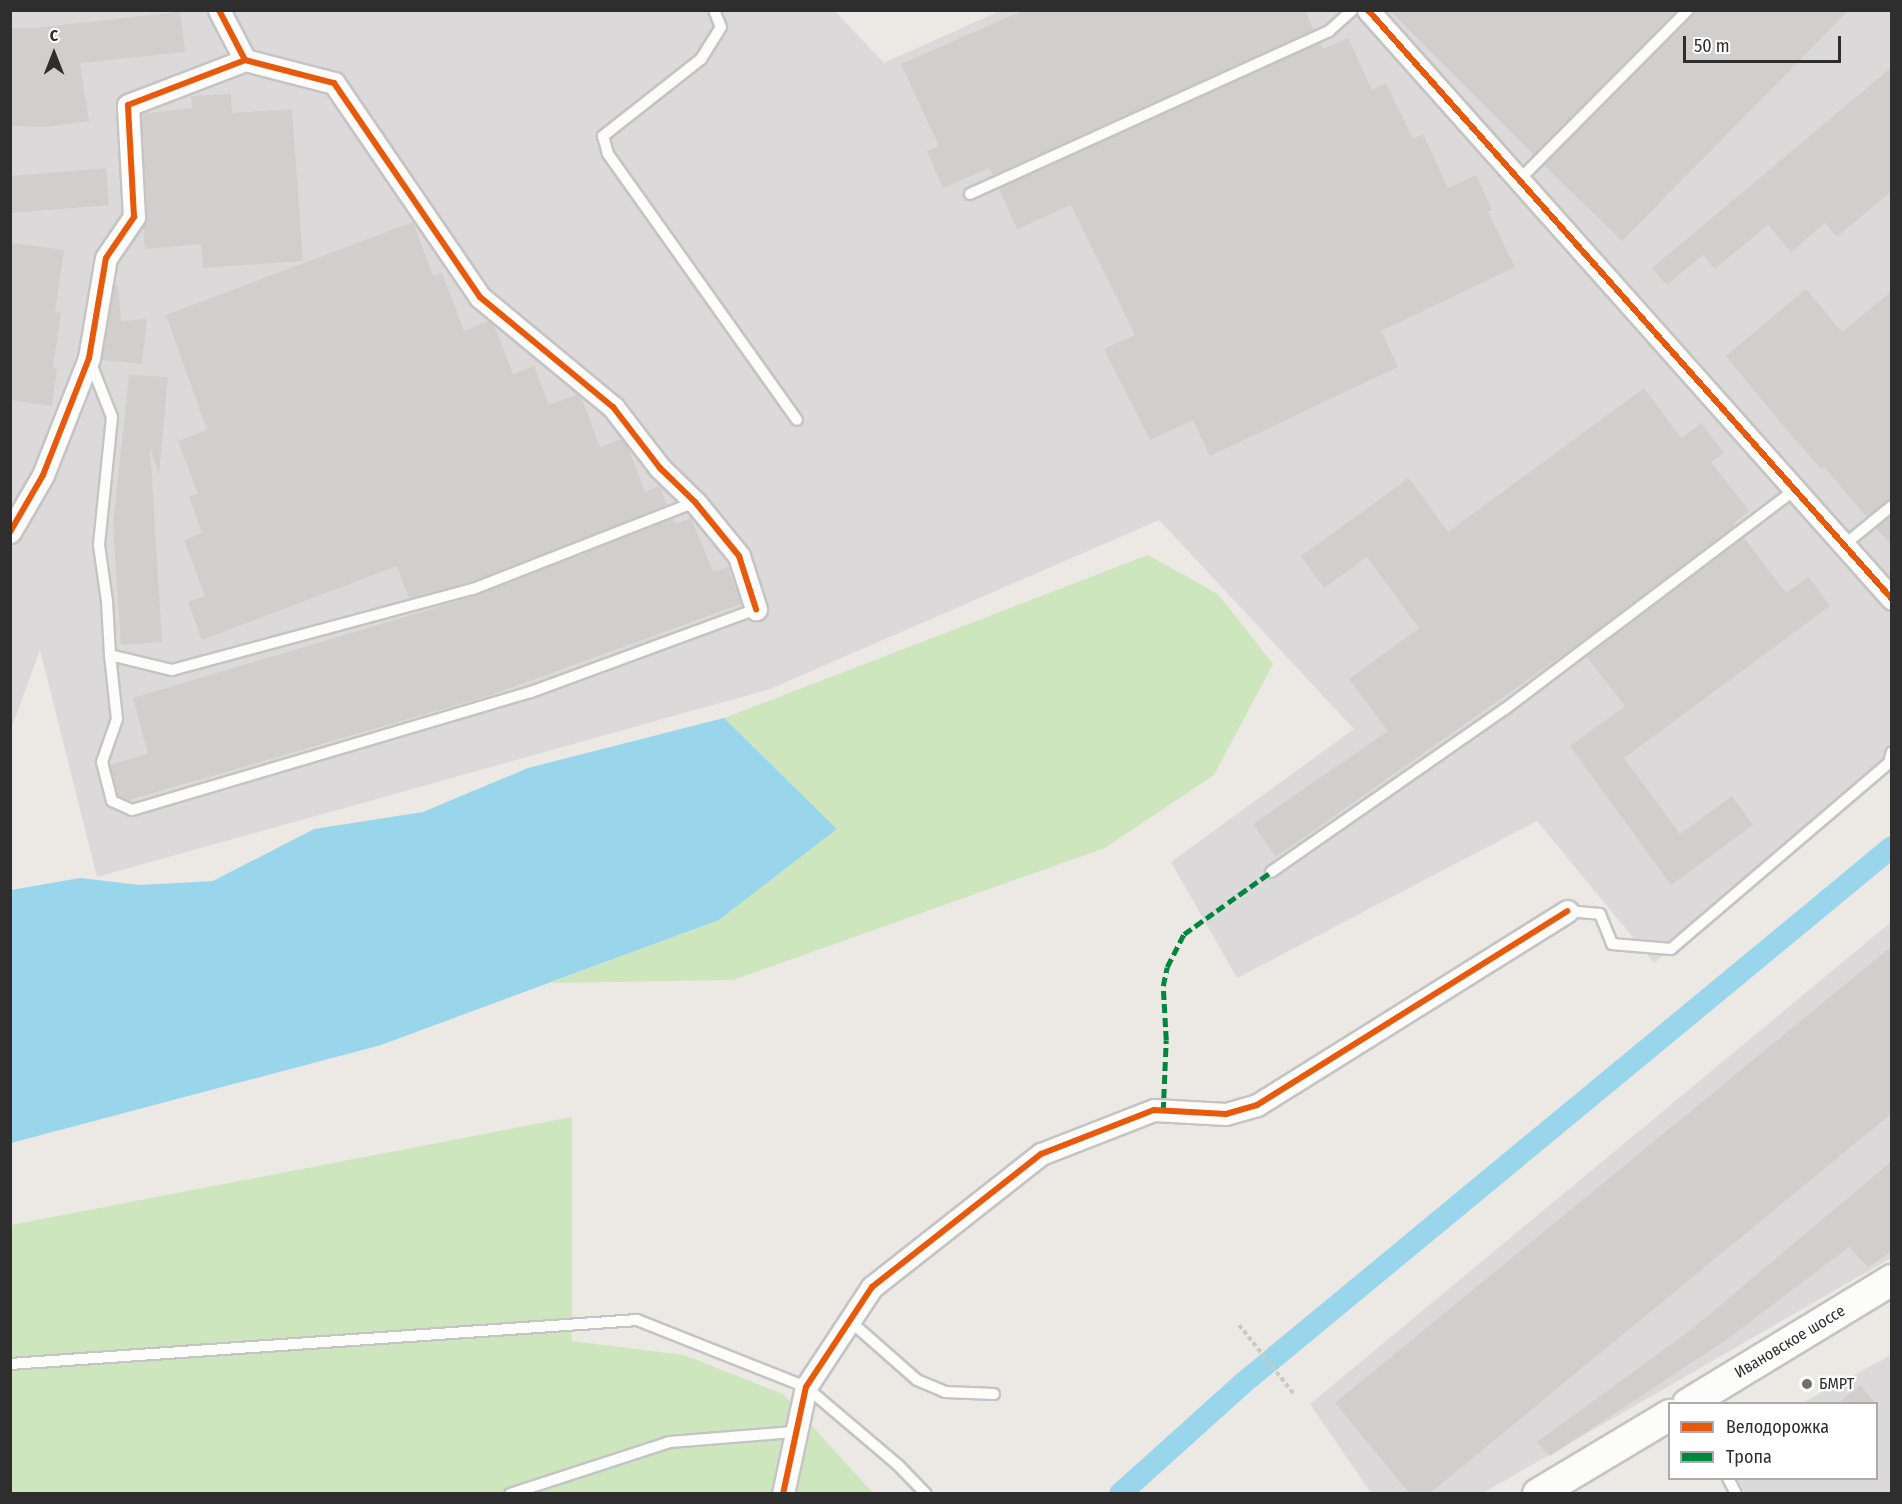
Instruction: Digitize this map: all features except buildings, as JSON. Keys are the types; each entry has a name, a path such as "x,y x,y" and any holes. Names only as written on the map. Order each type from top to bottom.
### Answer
{"street":[{"path":"219,10 245,60"},
{"path":"1368,10 1844,545 1888,589"},
{"path":"10,532 43,475 89,358 106,258 134,217 128,105 245,60 334,84 480,297 613,407 660,468 695,502 739,556 756,609"},
{"path":"783,1494 794,1431 806,1387 872,1287 1041,1154 1154,1110 1226,1114 1257,1105 1567,911"},
{"name":"Ивановское шоссе","path":"1690,1402 1892,1280"},
{"path":"1538,1494 1668,1416"}],"lane":[{"path":"714,10 721,27 700,59 603,136 608,154 797,420"},
{"path":"970,194 1329,31 1352,10"},
{"path":"1519,180 1688,10"},
{"path":"89,358 112,417 99,545 107,601 117,719 102,762 112,801 132,810 531,692 756,609"},
{"path":"1271,872 1505,709 1795,490"},
{"path":"110,655 172,670 473,589 695,502"},
{"path":"1844,545 1892,506"},
{"path":"1567,911 1600,914 1612,944 1671,948 1889,763 1892,752"},
{"path":"10,1364 637,1320 806,1387 898,1465 926,1494"},
{"path":"850,1321 917,1380 945,1392 994,1394"},
{"path":"510,1494 670,1442 794,1431"},
{"path":"1729,1480 1736,1494"}],"path":[{"path":"1239,1325 1293,1393"}],"shaded area":[{"path":"1002,10 1891,11 1891,761 1654,963 1537,821 1237,978 1171,862 1354,729 1159,520 770,689 97,877 40,650 11,729 11,11 835,11 884,63"},
{"path":"1891,922 1891,1258 1483,1493 1371,1493 1310,1404"},
{"path":"1891,1355 1891,1493 1745,1493 1738,1480 1878,1480 1878,1402 1804,1402"}],"green space":[{"path":"1148,555 1218,594 1273,664 1214,775 1105,848 733,980 550,983 719,920 837,829 724,718"},
{"path":"572,1117 572,1341 684,1355 783,1394 873,1493 11,1494 11,1225"}],"water":[{"path":"724,718 837,829 719,920 381,1045 11,1143 11,890 80,878 140,885 213,881 314,829 423,812 528,768"}],"waterway":[{"path":"1120,1494 1242,1384 1892,847"}],"marked path":[{"path":"1163,1111 1166,1040 1163,986 1167,967 1184,934 1271,872"}],"cycle path":[{"path":"10,532 43,475 89,358 106,258 134,217 128,105 245,60 219,10"},
{"path":"1368,10 1892,599"},
{"path":"245,60 334,83 480,297 613,407 660,468 695,502 739,556 756,609"},
{"path":"783,1494 806,1387 872,1287 1041,1154 1154,1110 1226,1114 1257,1105 1567,911"}],"place":[{"name":"БМРТ","path":"1807,1384"}]}
